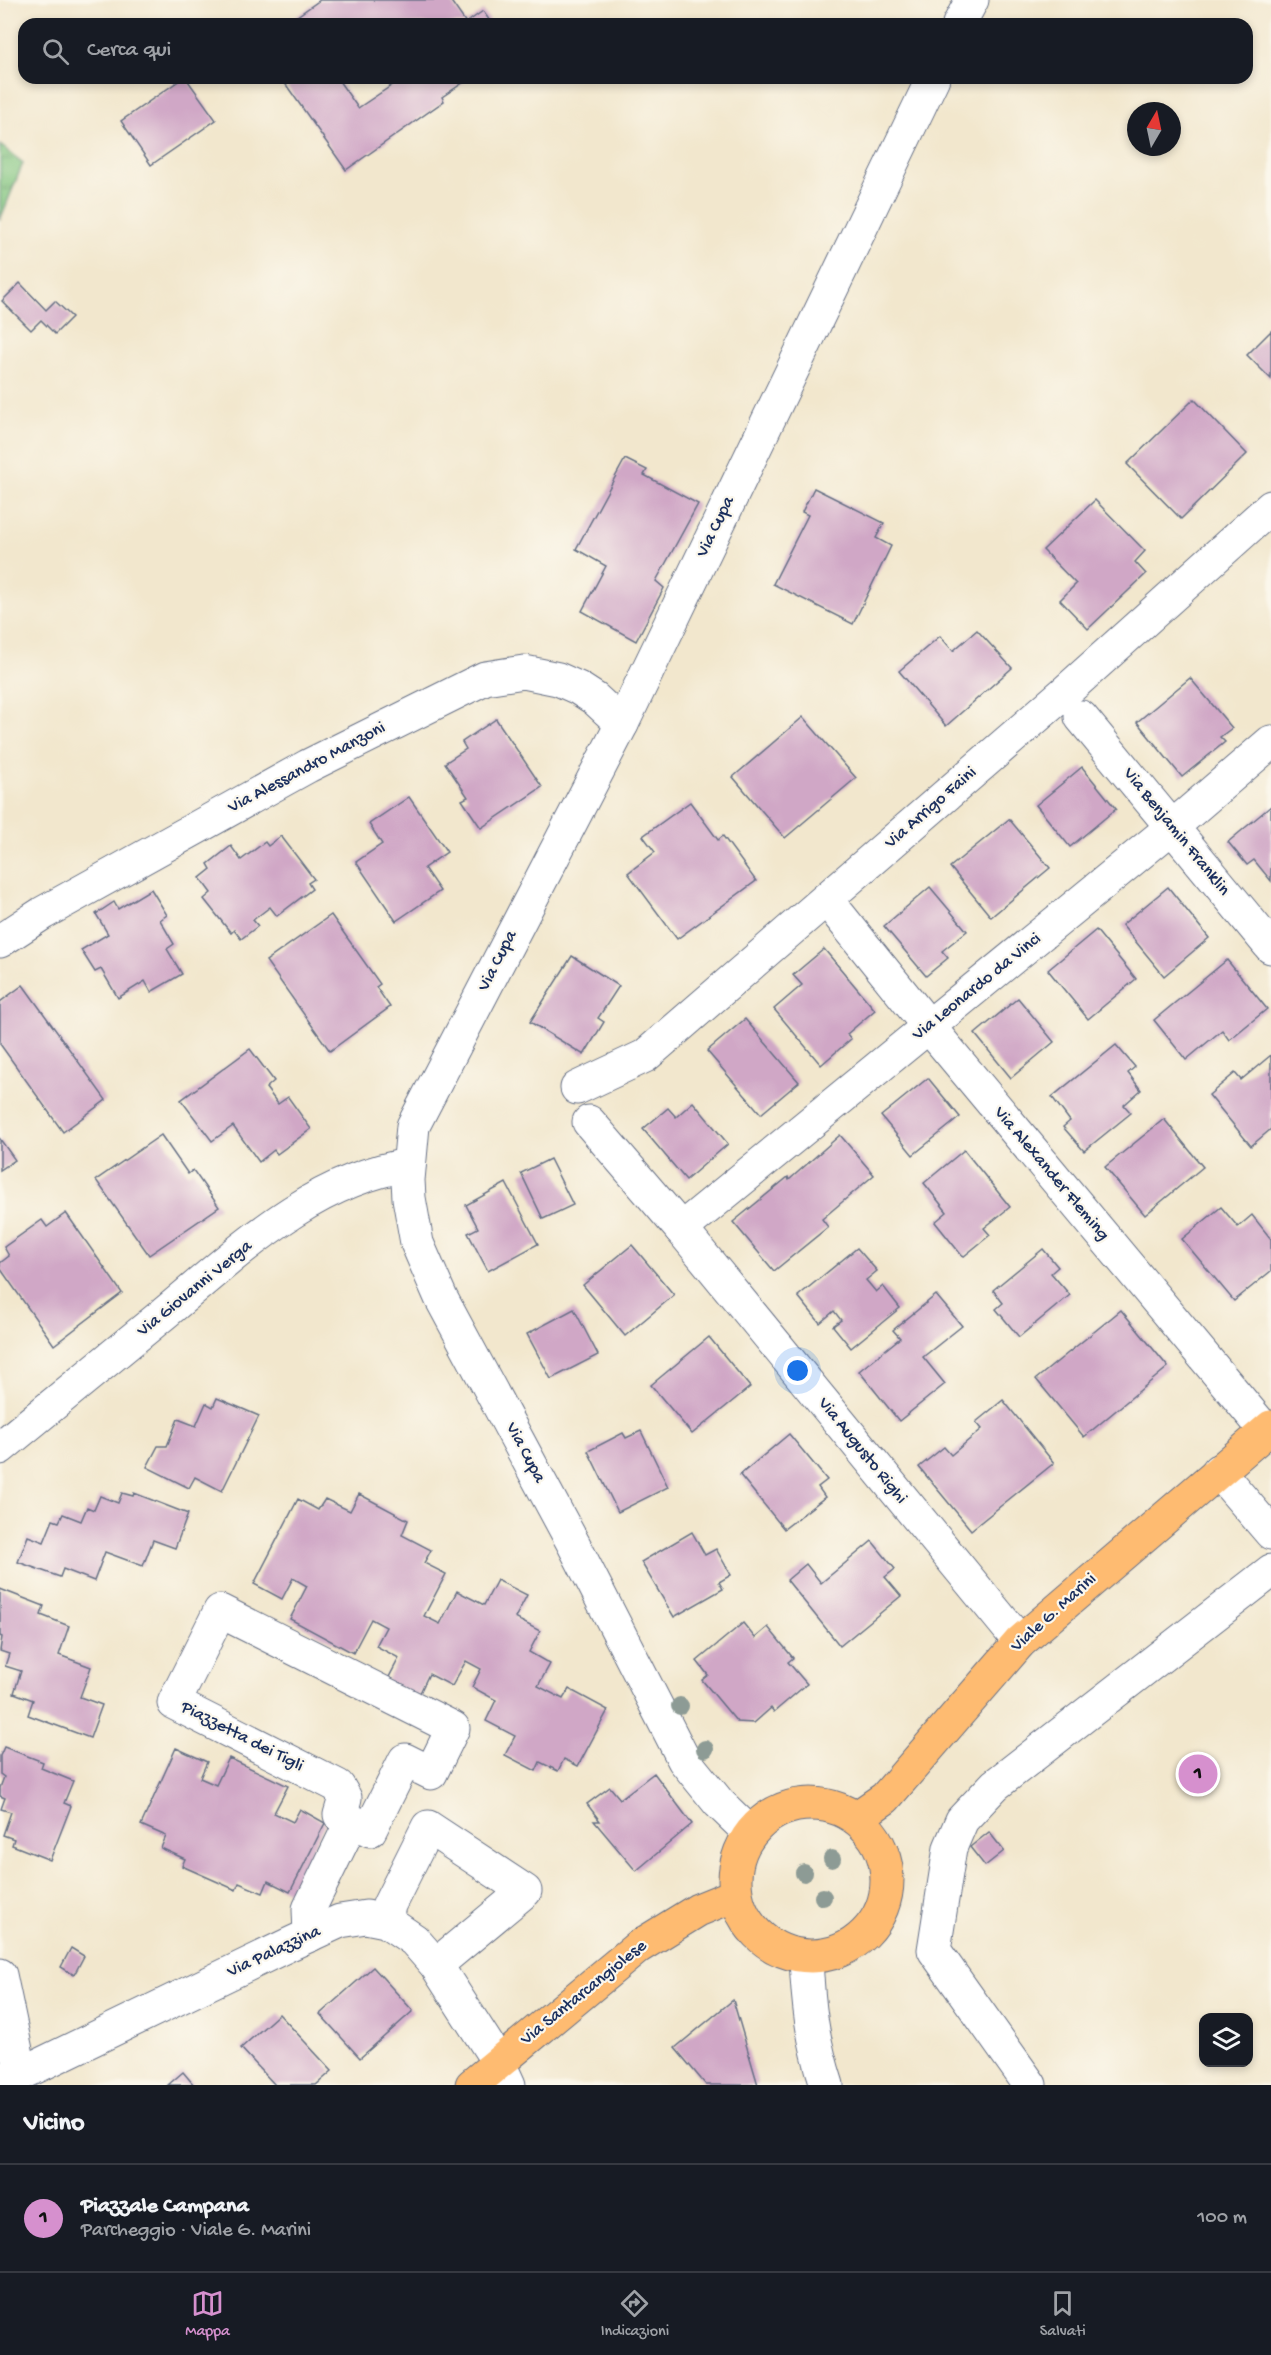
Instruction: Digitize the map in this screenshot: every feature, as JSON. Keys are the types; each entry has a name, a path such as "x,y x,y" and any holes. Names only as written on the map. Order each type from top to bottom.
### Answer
{"main road":[{"name":"Viale G. Marini","path":"856,1818 885,1798 1020,1642 1268,1429"},
{"path":"812,1803 835,1807 856,1818 874,1835 885,1858 888,1882 884,1906 871,1928 853,1944 831,1955 806,1957 782,1951 760,1938 744,1919 735,1895 734,1873 739,1852 750,1833 767,1816 788,1806 812,1803"},
{"name":"Via Santarcangiolese","path":"472,2085 504,2074 638,1947 698,1911 735,1895"}],"street":[{"path":"962,18 972,0"},
{"name":"Via Cupa","path":"750,1833 719,1803 684,1760 574,1545 441,1298 417,1243 409,1198 409,1165 413,1126 622,724 930,84"},
{"name":"Via Arrigo Faini","path":"577,1088 645,1056 1064,693 1271,507"},
{"name":"Via Alessandro Manzoni","path":"0,941 43,913 308,766 485,678 524,672 558,679 595,699 622,724"},
{"name":"Via Benjamin Franklin","path":"1081,717 1271,947"},
{"name":"Via Leonardo da Vinci","path":"681,1229 1171,828 1271,742"},
{"name":"Via Alexander Fleming","path":"839,915 929,1027 1268,1429"},
{"name":"Via Augusto Righi","path":"589,1122 681,1229 1020,1642"},
{"name":"Via Giovanni Verga","path":"0,1448 210,1276 315,1197 381,1169 409,1165"},
{"path":"1218,1471 1271,1533"},
{"path":"1030,2085 934,1950 950,1848 962,1820 995,1785 1271,1571"},
{"name":"Piazzetta dei Tigli","path":"220,1611 453,1728 431,1773 405,1760 370,1830 340,1815 345,1798 339,1786 174,1703 220,1611"},
{"path":"310,1935 309,1909 350,1825"},
{"path":"386,1921 390,1905 428,1827 525,1891 436,1965"},
{"name":"Via Palazzina","path":"10,2078 310,1935 340,1922 366,1917 386,1921 414,1940 436,1965 504,2074"},
{"path":"806,1957 808,2000 815,2047 827,2085"},
{"path":"0,1975 10,2078"}],"green space":[{"path":"0,145 23,163 0,220"}],"building":[{"path":"320,0 450,0 463,18 294,18"},
{"path":"483,11 488,18 473,18"},
{"path":"174,84 190,84 216,120 151,165 121,121"},
{"path":"286,84 341,84 358,108 394,84 461,84 442,97 444,101 346,170"},
{"path":"20,283 46,310 55,301 72,317 55,334 41,320 31,330 2,301"},
{"path":"1271,331 1271,379 1247,355"},
{"path":"1194,399 1247,454 1181,519 1127,464"},
{"path":"625,459 647,470 644,475 698,504 656,581 664,588 636,641 582,611 606,566 576,549"},
{"path":"814,488 884,523 876,538 891,546 853,624 773,584 808,515 802,512"},
{"path":"1095,500 1145,551 1135,562 1146,574 1088,629 1060,600 1076,584 1043,550"},
{"path":"977,630 1012,668 946,726 899,671 940,636 953,651"},
{"path":"1190,678 1232,728 1220,737 1225,742 1182,777 1137,722"},
{"path":"803,717 856,778 785,838 733,777"},
{"path":"496,719 542,787 481,828 462,800 468,797 445,763 466,749 462,742"},
{"path":"1082,767 1116,809 1070,847 1036,805"},
{"path":"409,797 447,852 424,868 440,891 396,921 356,862 382,844 369,824"},
{"path":"690,802 718,840 723,836 756,881 677,939 628,873 655,852 643,836"},
{"path":"1271,806 1271,881 1254,860 1247,865 1228,842"},
{"path":"1009,819 1050,868 991,917 950,867"},
{"path":"281,836 314,879 308,883 312,889 277,916 270,907 253,920 258,926 241,939 234,930 231,933 204,899 211,893 200,878 211,869 208,864 231,846 241,860 265,842 268,846"},
{"path":"930,887 967,931 942,951 948,958 926,976 884,926"},
{"path":"1168,887 1209,938 1164,976 1122,925"},
{"path":"151,889 167,915 160,920 174,944 167,949 182,974 151,992 145,981 118,998 101,969 95,972 81,950 108,934 96,914 114,902 118,909"},
{"path":"331,915 380,984 376,987 390,1007 330,1051 266,961"},
{"path":"1096,930 1136,979 1088,1019 1048,970"},
{"path":"824,949 875,1010 847,1034 851,1039 821,1065 774,1009 802,985 793,975"},
{"path":"572,956 619,986 598,1018 604,1022 584,1055 530,1022"},
{"path":"1227,960 1267,1009 1229,1040 1222,1030 1186,1060 1154,1020"},
{"path":"23,985 106,1100 63,1132 0,1044 0,1002"},
{"path":"1018,998 1054,1042 1011,1078 975,1034"},
{"path":"745,1019 799,1082 761,1114 707,1051"},
{"path":"1116,1045 1135,1067 1128,1073 1141,1090 1124,1105 1131,1113 1084,1151 1063,1127 1070,1121 1052,1097"},
{"path":"250,1049 274,1081 266,1088 278,1104 288,1097 311,1129 277,1154 274,1150 259,1162 233,1126 212,1141 181,1100"},
{"path":"1271,1055 1271,1129 1251,1146 1209,1095 1235,1073 1241,1080"},
{"path":"928,1078 960,1117 913,1155 881,1116"},
{"path":"693,1102 728,1144 686,1180 643,1129 668,1108 676,1117"},
{"path":"1164,1119 1203,1167 1145,1215 1105,1167"},
{"path":"161,1135 188,1174 193,1170 219,1207 149,1255 96,1180"},
{"path":"840,1135 874,1175 822,1219 828,1227 774,1271 733,1222 788,1177 789,1180"},
{"path":"0,1139 15,1160 0,1170"},
{"path":"964,1150 1010,1207 984,1228 990,1235 963,1257 935,1222 947,1212 924,1183"},
{"path":"550,1159 573,1205 543,1219 521,1173"},
{"path":"506,1183 538,1244 488,1271 468,1233 478,1228 466,1205"},
{"path":"1221,1207 1238,1227 1252,1215 1271,1239 1271,1271 1234,1301 1182,1239"},
{"path":"66,1213 122,1293 54,1345 0,1268 0,1263 9,1256 4,1247 42,1220 47,1227"},
{"path":"632,1245 674,1295 625,1336 583,1285"},
{"path":"857,1248 877,1271 866,1280 876,1292 883,1286 900,1308 851,1348 833,1326 841,1320 834,1311 820,1323 798,1296"},
{"path":"1043,1249 1058,1267 1051,1273 1070,1295 1019,1337 996,1309 1003,1303 993,1290"},
{"path":"936,1295 962,1326 923,1357 945,1384 899,1421 859,1371 900,1338 893,1330"},
{"path":"574,1309 598,1355 551,1379 527,1334"},
{"path":"1121,1310 1168,1367 1084,1437 1036,1379"},
{"path":"709,1337 750,1387 692,1434 651,1385"},
{"path":"217,1398 259,1416 222,1491 195,1477 189,1488 147,1467 158,1446 167,1446 178,1419 196,1426 206,1403 213,1407"},
{"path":"1003,1400 1054,1463 971,1530 919,1467 944,1447 951,1455 982,1429 976,1422"},
{"path":"641,1431 668,1487 618,1512 588,1451 623,1433 626,1438"},
{"path":"789,1434 827,1480 818,1487 825,1497 784,1529 740,1475"},
{"path":"122,1493 133,1496 134,1493 188,1514 175,1548 153,1540 143,1566 105,1552 94,1581 63,1569 60,1577 18,1562 28,1536 44,1542 53,1520 59,1522 63,1514 81,1521 87,1507 94,1510 100,1496 118,1503"},
{"path":"359,1494 408,1520 402,1535 431,1550 424,1563 446,1574 424,1616 440,1624 457,1591 484,1605 497,1580 527,1595 515,1618 540,1631 529,1652 550,1664 538,1686 563,1699 569,1689 608,1710 578,1766 564,1759 558,1771 540,1762 536,1771 505,1755 515,1736 486,1721 496,1700 472,1687 481,1669 466,1661 452,1686 429,1674 418,1697 387,1681 399,1658 376,1646 386,1627 371,1619 353,1653 290,1619 307,1586 293,1578 282,1599 254,1584 298,1499 318,1510 325,1499 350,1511"},
{"path":"692,1532 705,1555 716,1549 731,1575 719,1582 723,1589 674,1617 641,1562"},
{"path":"872,1541 895,1569 885,1577 901,1596 840,1646 787,1580 806,1564 821,1583"},
{"path":"0,1589 44,1606 41,1615 69,1626 59,1655 91,1667 80,1697 102,1705 90,1738 28,1715 33,1700 14,1693 21,1671 5,1666 9,1654 0,1651 2,1637 0,1636"},
{"path":"743,1623 755,1638 768,1627 793,1658 788,1662 807,1684 774,1712 771,1708 754,1723 737,1722 702,1680 708,1675 697,1661"},
{"path":"4,1747 43,1762 41,1768 73,1781 64,1803 71,1806 50,1860 12,1845 14,1839 3,1835 11,1812 1,1809 5,1798 0,1796 4,1777 0,1774 0,1756"},
{"path":"176,1748 207,1762 200,1778 216,1785 229,1758 288,1786 274,1813 293,1822 300,1809 325,1823 290,1892 268,1881 263,1893 239,1883 236,1890 182,1866 185,1859 161,1848 166,1836 141,1825"},
{"path":"654,1773 692,1824 636,1871 594,1821 600,1821 587,1804 610,1787 620,1799"},
{"path":"989,1832 1004,1851 985,1866 970,1847"},
{"path":"71,1948 84,1956 74,1975 61,1967"},
{"path":"373,1967 413,2011 360,2058 320,2014"},
{"path":"733,2000 758,2085 706,2085 675,2048"},
{"path":"279,2014 332,2071 316,2085 275,2085 241,2048"},
{"path":"183,2072 194,2085 168,2085"}],"place":[{"name":"Piazzale Campana","path":"1198,1774"}]}
